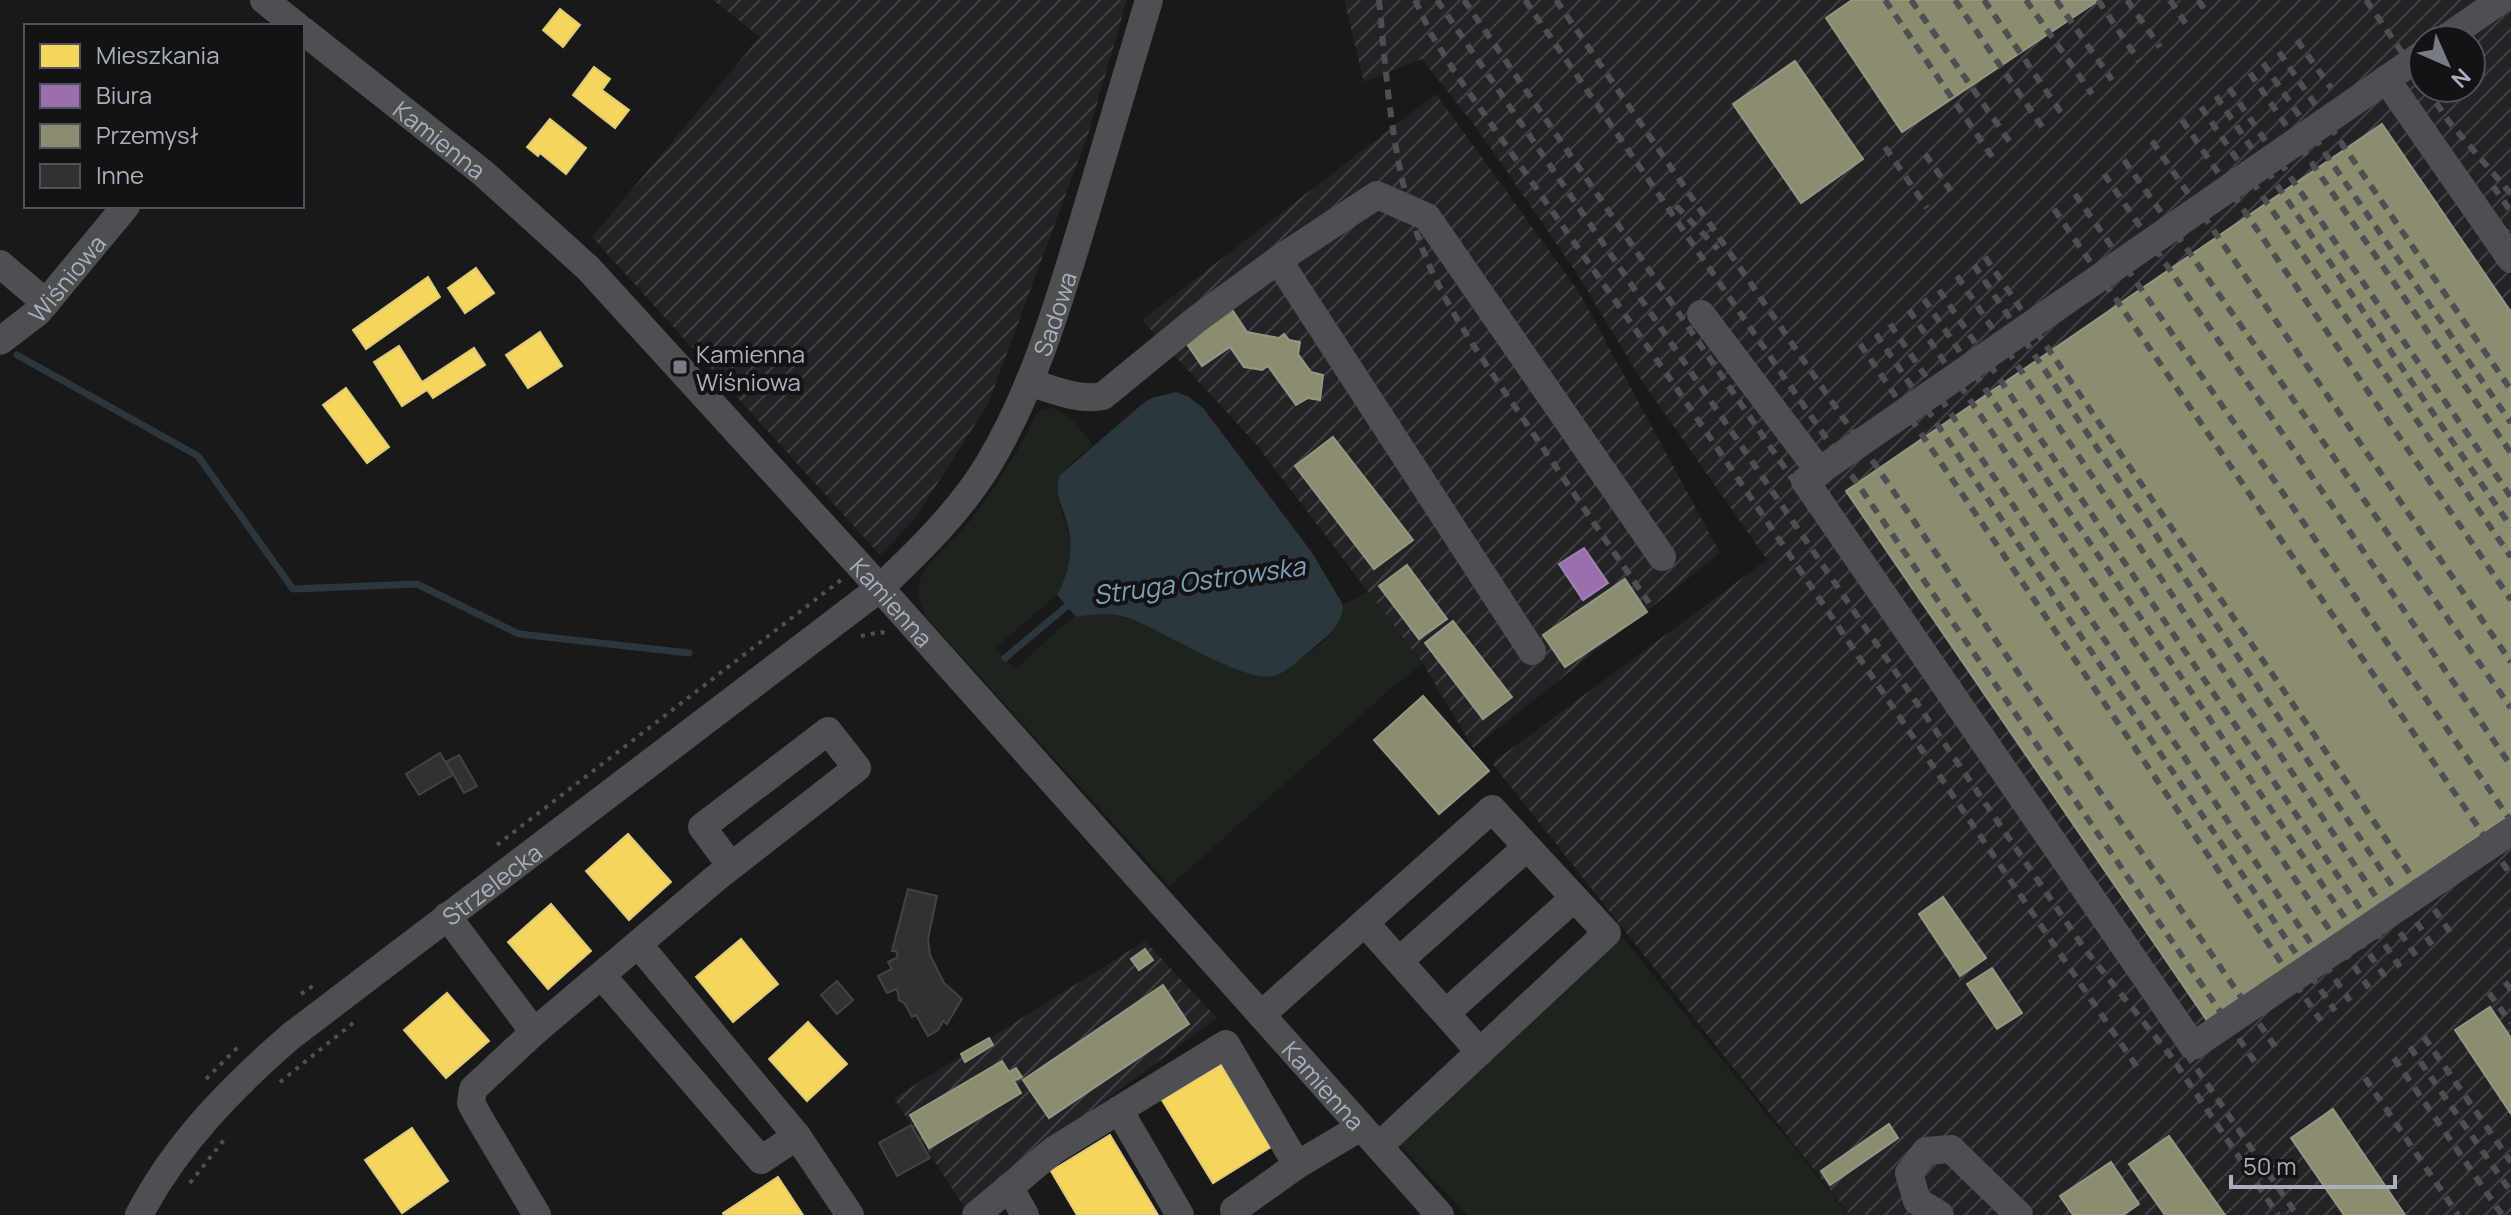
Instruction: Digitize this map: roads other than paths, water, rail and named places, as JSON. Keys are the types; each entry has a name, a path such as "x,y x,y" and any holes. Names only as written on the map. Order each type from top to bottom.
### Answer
{"street":[{"name":"Sadowa","path":"880,588 934,536 979,477 1000,443 1029,382 1057,307 1149,0"},
{"path":"2466,24 2501,0"},
{"name":"Kamienna","path":"304,35 483,173 588,268 880,588 1440,1215"},
{"path":"2407,65 1805,481 2193,1046 2511,831"},
{"path":"2386,79 2511,259"},
{"path":"1029,382 1078,397 1090,399 1103,396 1197,319 1278,260 1377,195 1427,217 1662,557"},
{"name":"Wiśniowa","path":"0,341 38,312 124,208"},
{"path":"1278,260 1532,651"},
{"path":"0,264 46,303"},
{"path":"1701,314 1820,472"},
{"name":"Strzelecka","path":"139,1215 183,1144 239,1081 291,1036 880,588"},
{"path":"537,1215 471,1103 473,1089 534,1032 731,866 857,768 828,731 702,827 731,866"},
{"path":"1230,1213 1297,1165 1370,1137 1480,1052 1607,933 1492,809 1261,1015"},
{"path":"1399,961 1527,847"},
{"path":"1446,1013 1574,898"},
{"path":"447,916 534,1032"},
{"path":"1365,923 1480,1052"},
{"path":"638,944 797,1136 850,1215"},
{"path":"602,976 761,1160 797,1136"},
{"path":"976,1215 1054,1150 1226,1044 1297,1165"},
{"path":"1119,1110 1180,1215"},
{"path":"1940,1215 1917,1201 1909,1173 1926,1151 1951,1149 2019,1215"},
{"path":"1009,1187 1025,1215"}],"water":[{"path":"1176,392 1189,397 1204,409 1313,554 1343,605 1340,618 1329,634 1294,664 1273,676 1242,671 1125,617 1101,614 1076,617 1057,595 1068,568 1071,549 1069,529 1058,492 1060,475 1141,405 1152,398"}],"waterway":[{"path":"17,355 198,456 293,589 417,584 519,634 689,653"},
{"name":"Struga Ostrowska","path":"1005,658 1073,601"}],"railway":[{"path":"1379,0 1397,154 1411,215 1430,268 1480,355 1649,603"},
{"path":"1415,0 1431,34 1458,77 1673,383 2141,1073"},
{"path":"1437,0 2084,948 2170,1055 2278,1215"},
{"path":"1464,0 2297,1215"},
{"path":"1525,0 2257,1065"},
{"path":"1556,0 2278,1051"},
{"path":"1885,0 1995,161"},
{"path":"1911,0 2014,148"},
{"path":"1955,0 2043,128"},
{"path":"1984,0 2062,114"},
{"path":"2026,0 2092,94"},
{"path":"2056,0 2112,80"},
{"path":"2098,0 2139,61"},
{"path":"2127,0 2160,47"},
{"path":"2170,0 2188,27"},
{"path":"2198,0 2208,14"},
{"path":"2366,0 2407,60"},
{"path":"2297,40 2331,88"},
{"path":"2279,52 2511,390"},
{"path":"2263,63 2511,423"},
{"path":"2250,73 2511,453"},
{"path":"2229,88 2511,497"},
{"path":"2216,96 2511,527"},
{"path":"2437,104 2511,194"},
{"path":"2201,107 2511,557"},
{"path":"2182,120 2511,600"},
{"path":"2152,141 2511,662"},
{"path":"1885,147 1927,208"},
{"path":"1925,154 1951,191"},
{"path":"2124,160 2511,708"},
{"path":"2104,174 2511,766"},
{"path":"2493,186 2511,212"},
{"path":"2075,194 2511,821"},
{"path":"1676,206 1718,249"},
{"path":"2054,209 2511,875"},
{"path":"1985,257 2450,932"},
{"path":"1974,265 2432,945"},
{"path":"1957,276 2416,956"},
{"path":"1939,290 2400,967"},
{"path":"1924,299 2385,977"},
{"path":"1909,310 2369,988"},
{"path":"1890,324 2350,1001"},
{"path":"1876,334 2335,1011"},
{"path":"1860,344 2321,1021"},
{"path":"2505,982 2511,990"},
{"path":"2489,993 2511,1023"},
{"path":"2424,1037 2511,1162"},
{"path":"2410,1047 2511,1192"},
{"path":"2394,1058 2502,1215"},
{"path":"2365,1078 2458,1215"}],"place":[{"name":"Kamienna Wiśniowa","path":"680,367"}]}
